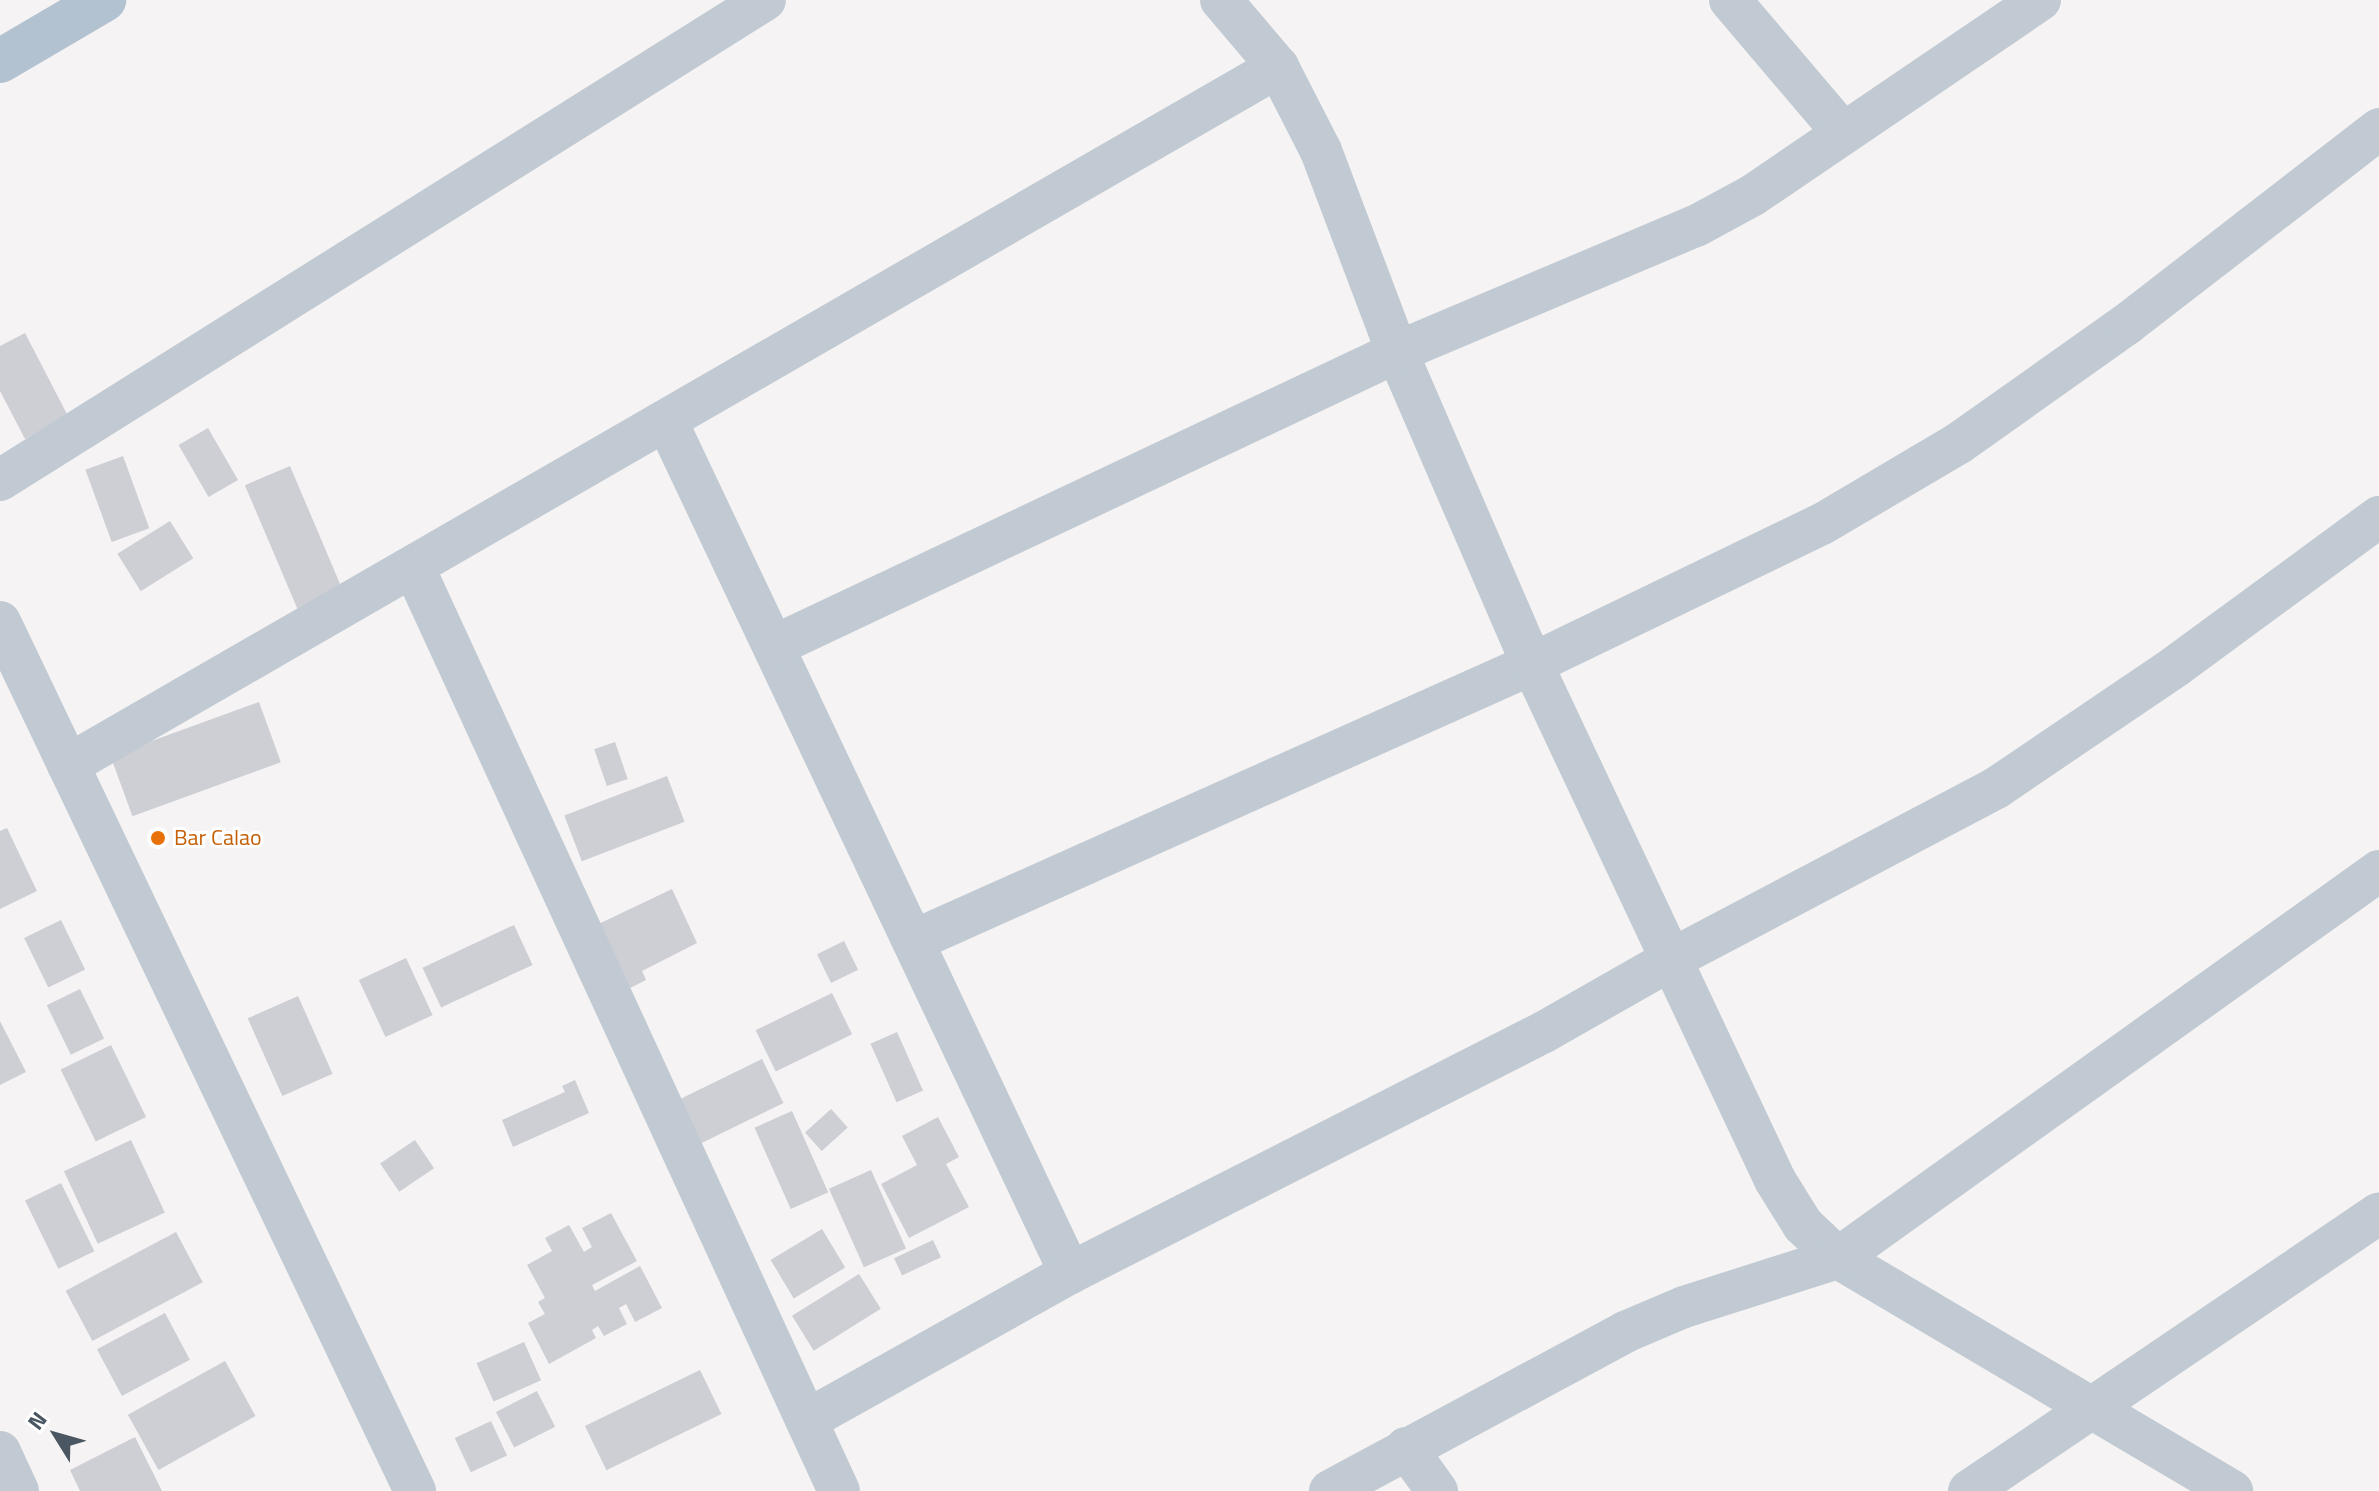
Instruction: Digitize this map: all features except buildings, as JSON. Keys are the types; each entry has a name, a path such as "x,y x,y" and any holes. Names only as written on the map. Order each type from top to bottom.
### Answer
{"main road":[{"path":"0,61 104,0"}],"street":[{"path":"0,480 765,0"},
{"path":"1221,0 1278,67 1321,151 1397,352 1532,664 1616,834 1670,960 1775,1180 1803,1225 1838,1258 2232,1491"},
{"path":"1730,0 1843,133"},
{"path":"774,646 1397,352 1696,226 1753,195 2040,0"},
{"path":"68,765 1278,67"},
{"path":"913,941 1532,664 1822,524 1959,443 2127,324 2379,129"},
{"path":"667,422 1070,1273"},
{"path":"807,1420 1070,1273 1544,1032 1670,960 1996,788 2176,666 2379,517"},
{"path":"414,568 839,1491"},
{"path":"0,622 415,1491"},
{"path":"1330,1491 1625,1332 1684,1307 1838,1258 2379,871"},
{"path":"1969,1491 2379,1213"},
{"path":"1406,1448 1437,1491"},
{"path":"0,1452 18,1491"}],"place":[{"name":"Bar Calao","path":"158,838"}]}
